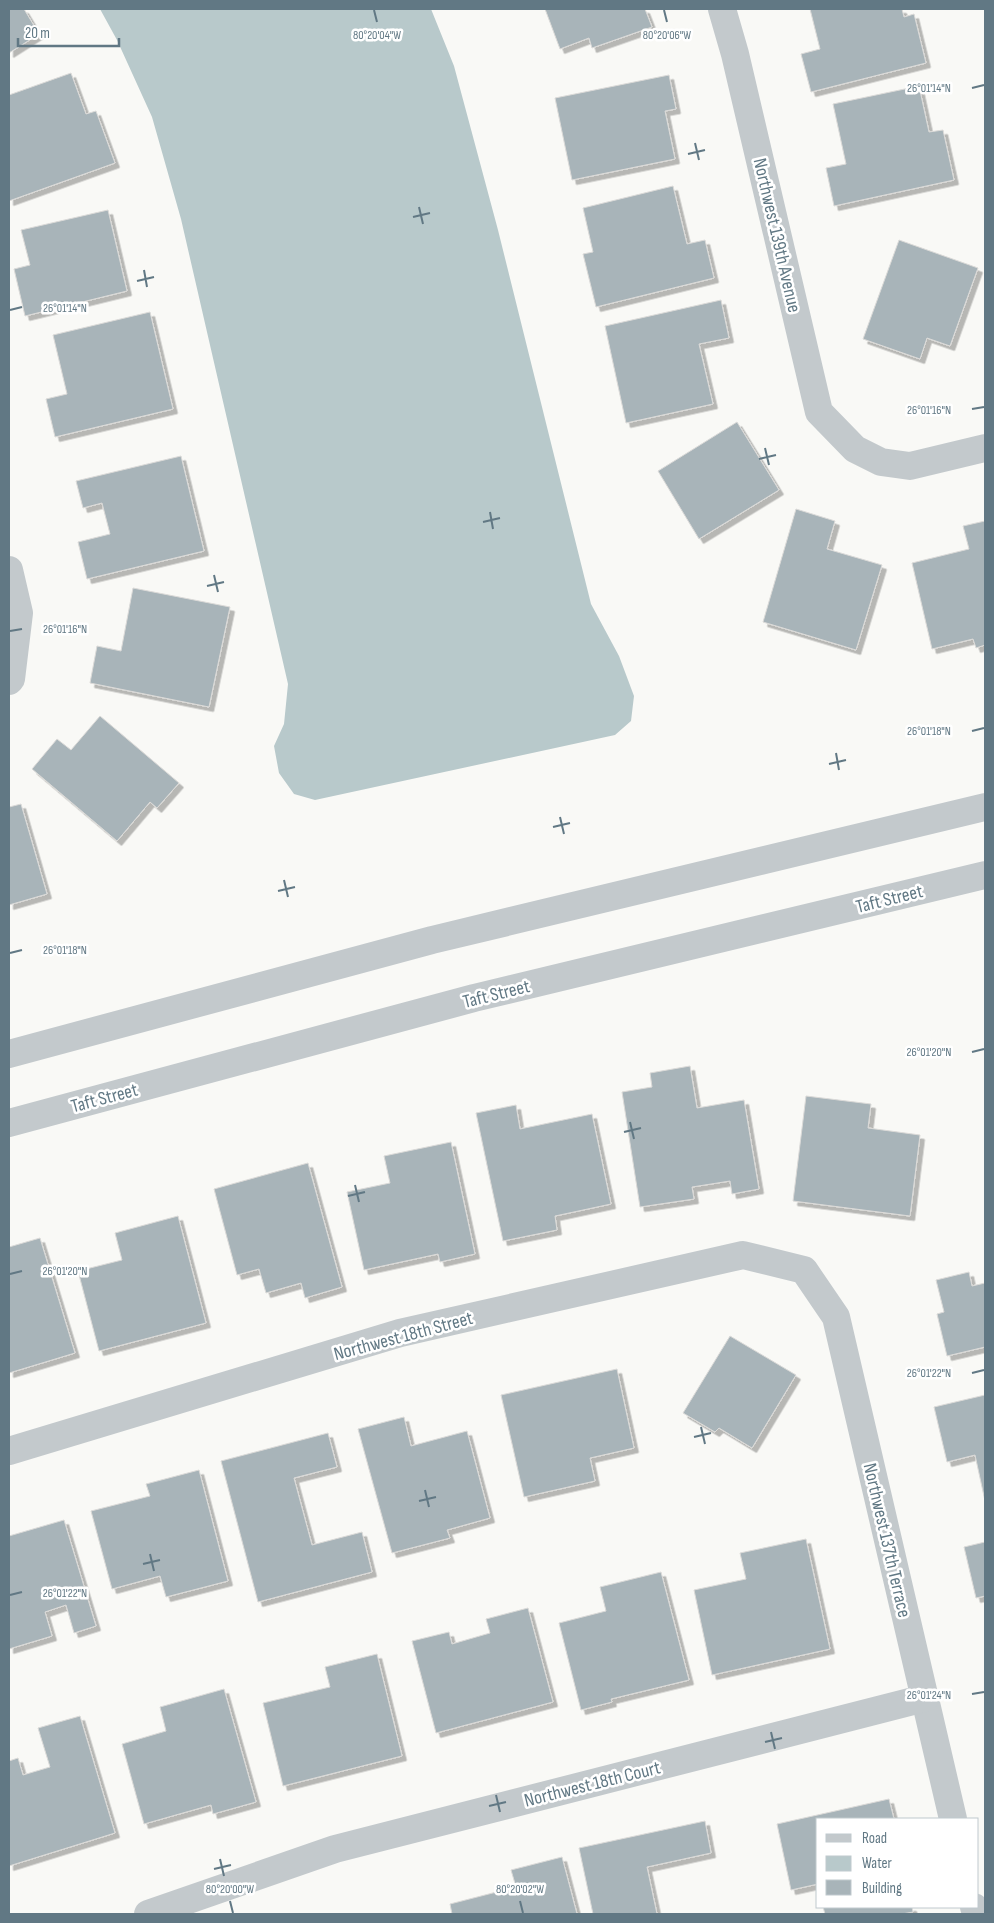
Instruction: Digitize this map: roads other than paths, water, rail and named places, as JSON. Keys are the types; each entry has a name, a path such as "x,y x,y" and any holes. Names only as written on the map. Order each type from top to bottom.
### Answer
{"street":[{"name":"Northwest 139th Avenue","path":"722,9 735,54 819,412 855,449 880,462 910,466 985,448"},
{"path":"9,570 19,613 10,680"},
{"path":"9,1054 432,940 985,807"},
{"name":"Taft Street","path":"9,1123 474,998 985,875"},
{"name":"Northwest 18th Street","path":"9,1451 400,1333 743,1255 804,1270"},
{"name":"Northwest 137th Terrace","path":"804,1270 836,1317 954,1818"},
{"name":"Northwest 18th Court","path":"148,1914 335,1849 925,1698"}],"water":[{"path":"100,9 431,9 454,66 498,230 591,604 619,656 634,696 631,721 615,735 315,800 294,794 279,773 274,746 284,724 288,684 181,219 152,117 117,40"}]}
